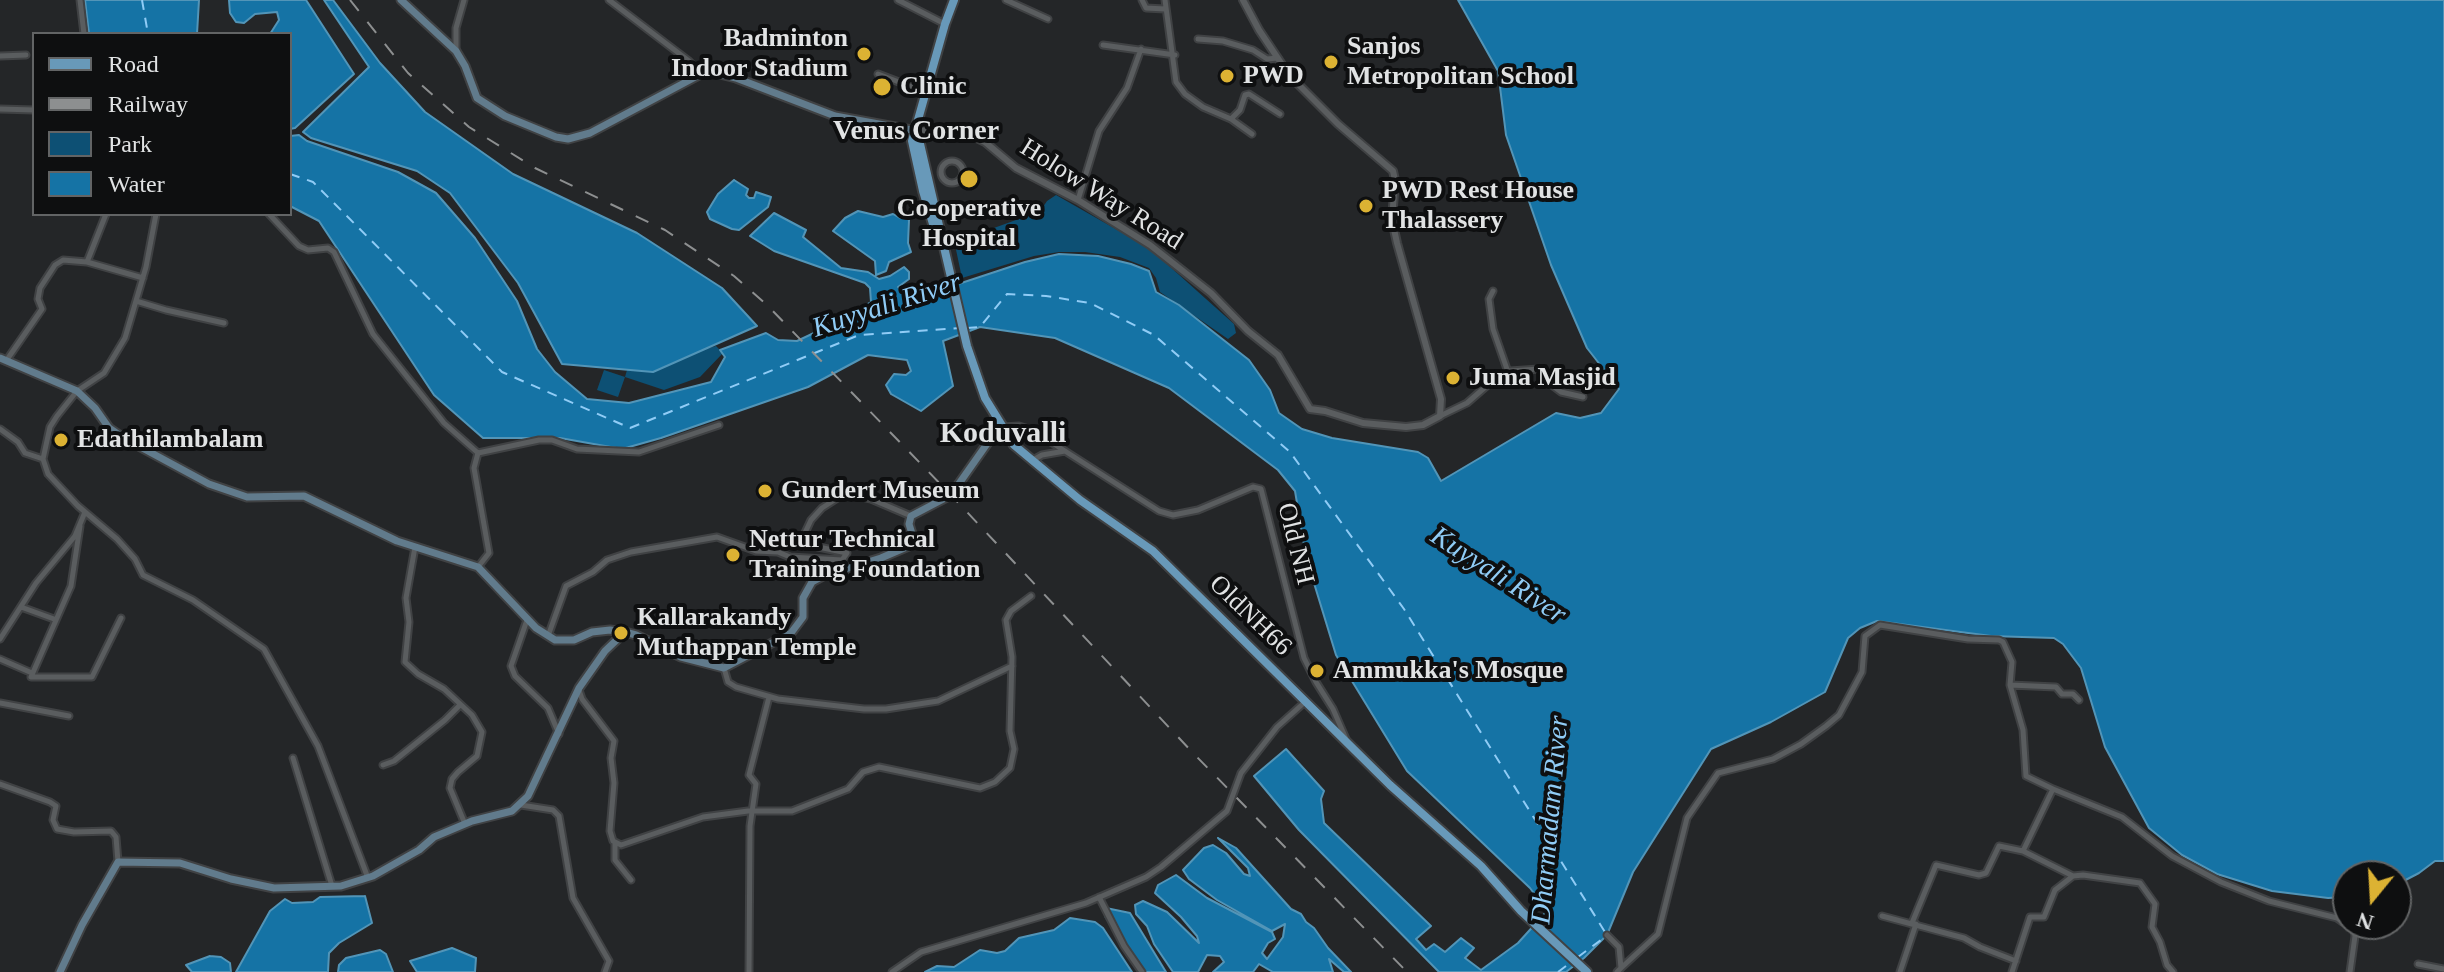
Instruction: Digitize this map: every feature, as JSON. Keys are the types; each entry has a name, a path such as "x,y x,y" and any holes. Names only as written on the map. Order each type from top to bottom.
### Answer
{"main road":[{"path":"401,0 456,51 477,98 523,125 556,137 568,139 590,133 701,74 720,73 835,116 917,131"},
{"path":"943,245 937,237 912,145 954,0"},
{"path":"917,131 943,245"},
{"name":"OldNH66","path":"943,245 967,346 985,398 1014,445 1031,461 1153,551 1390,785 1481,866 1521,911 1587,972"},
{"path":"3,360 77,391 95,408 109,428 209,484 247,497 304,496 397,541 478,567 548,636 568,641 592,632 625,632 656,643 681,657 724,668 791,633 803,617 806,591 812,582 909,546 913,537 909,524 911,516 951,495 989,441 1003,427"},
{"path":"60,972 118,862 180,863 274,888 356,883 419,850 434,837 465,824 512,811 521,805 579,690 605,651 625,632"}],"street":[{"path":"80,0 84,32"},
{"path":"456,51 456,28 464,0"},
{"path":"609,0 689,61 701,74"},
{"path":"898,0 945,24"},
{"path":"1006,0 1048,19"},
{"path":"1142,0 1146,8 1165,9"},
{"path":"1165,0 1175,55 1176,82 1185,94 1203,107 1231,119 1252,134"},
{"path":"1243,0 1289,75 1338,124 1393,171 1392,220 1441,399 1440,416 1467,403 1498,376 1508,372 1539,369 1545,371 1553,386 1561,392 1583,397"},
{"path":"1198,39 1223,41 1253,50 1267,59 1278,58"},
{"path":"1103,45 1175,55"},
{"path":"1078,200 1099,131 1127,88 1141,49"},
{"path":"0,56 26,55"},
{"path":"878,74 926,93"},
{"path":"1231,119 1240,110 1245,95 1249,94 1280,114"},
{"path":"0,109 32,110"},
{"name":"Holow Way Road","path":"917,131 949,129 985,142 1028,176 1078,200 1150,245 1211,293 1248,331 1278,355 1310,409 1363,423 1406,427 1423,425 1440,416"},
{"path":"926,171 942,169 949,162 956,162 963,169 962,176 954,182 947,181 942,169"},
{"path":"87,262 105,216"},
{"path":"156,216 143,278 125,338 104,373 77,391 50,427 43,459 48,474 117,539 135,559 143,575 193,600 264,649 318,746 368,879"},
{"path":"271,216 299,246 308,250 328,248 334,252 373,334 444,423 478,453"},
{"path":"3,360 42,309 38,299 40,288 63,260 87,262 143,278"},
{"path":"1493,291 1489,299 1493,329 1508,372"},
{"path":"136,301 224,323"},
{"path":"478,453 539,440 552,440 577,449 639,452 719,425"},
{"name":"Old NH","path":"1003,427 1019,426 1032,430 1159,511 1173,515 1198,510 1253,487 1261,489 1270,535 1304,658 1347,741"},
{"path":"0,429 18,442 25,453 43,459"},
{"path":"1031,461 1042,455 1066,451"},
{"path":"478,453 474,468 489,553 478,567"},
{"path":"770,545 790,557 842,560 847,553 809,545 803,542 803,537 811,520 822,508 849,494 871,499 911,516"},
{"path":"0,639 36,583 80,526 85,512"},
{"path":"80,526 80,545 71,586 31,677 92,677 121,618"},
{"path":"548,636 566,586 593,572 607,560 631,552 717,537 756,551 778,552"},
{"path":"415,546 406,598 409,622 405,662 418,674 444,689 472,715 482,732 477,756 452,779 450,788 465,824"},
{"path":"810,564 823,576"},
{"path":"615,842 621,845 703,817 750,811 792,811 848,789 863,772 879,767 980,788 995,782 1010,768 1014,749 1010,731 1012,666 1006,620 1011,611 1031,596"},
{"path":"21,607 54,619"},
{"path":"528,619 511,666 515,676 548,708 559,734"},
{"path":"1619,970 1658,934 1687,818 1718,773 1773,759 1801,744 1839,715 1862,672 1865,659 1863,643 1870,631 1880,625 1968,639 1999,640 2007,647 2012,662 2010,685 2023,730 2026,776 2122,817 2172,856 2221,882 2269,901 2337,918 2354,930 2350,972"},
{"path":"0,659 32,673"},
{"path":"724,668 728,682 769,697 864,709 938,701 1012,666"},
{"path":"2010,685 2056,687 2062,694 2076,695 2079,700"},
{"path":"579,690 582,699 614,741 611,752 614,783 610,831 615,842 615,860 631,880"},
{"path":"749,972 750,811 756,784 749,775 769,697"},
{"path":"892,972 921,952 1042,918 1099,897 1161,867 1227,811 1241,773 1277,727 1307,700"},
{"path":"0,703 69,716"},
{"path":"383,765 394,761 460,705"},
{"path":"293,758 332,886"},
{"path":"0,784 56,806 54,824 57,829 111,831 116,837 118,862"},
{"path":"2023,851 2053,789"},
{"path":"521,805 553,810 559,816 573,898 609,961 605,972"},
{"path":"1900,972 1936,865 1979,875 1986,873 1999,846 2023,851 2073,876 2096,875 2140,883 2155,904 2152,927 2167,965 2173,972"},
{"path":"2012,972 2030,917 2044,917 2055,890 2073,876"},
{"path":"1099,897 1124,946 1142,972"},
{"path":"1882,916 1964,938 2016,961"},
{"path":"1607,935 1619,947 1619,970"},
{"path":"2418,964 2444,969"}],"green space":[{"path":"1056,195 1149,248 1234,324 1236,333 1228,339 1160,292 1149,268 1120,257 1059,252 1034,256 962,278 956,238 969,237 1041,210"},
{"path":"716,346 723,353 700,377 664,390 625,377 627,370"},
{"path":"604,370 625,377 618,397 597,390"}],"water":[{"path":"85,0 199,0 197,32 89,32"},
{"path":"229,0 306,0 354,74 292,129 292,32 271,32 279,20 277,12 255,14 244,23 236,22 230,13"},
{"path":"324,0 333,0 380,63 425,112 513,174 637,233 722,288 757,326 653,372 562,364 518,283 450,193 417,171 311,138 303,132 369,67"},
{"path":"1458,0 2444,0 2444,861 2435,861 2412,877 2412,860 2332,860 2332,898 2272,891 2217,874 2182,855 2149,828 2105,747 2081,668 2063,644 2054,638 1991,636 1877,621 1860,628 1848,638 1825,692 1771,722 1711,749 1633,872 1607,935 1584,958 1566,972 1439,972 1299,830 1254,776 1286,749 1324,791 1321,799 1324,823 1431,926 1416,939 1426,950 1434,944 1445,952 1461,938 1474,948 1465,958 1481,970 1518,943 1547,911 1530,888 1407,771 1336,655 1306,557 1295,491 1278,470 1169,388 1055,338 980,327 943,341 953,386 921,411 891,394 886,385 894,374 906,375 911,371 907,360 868,355 808,387 622,449 560,438 483,438 434,395 319,221 292,207 292,136 299,135 307,141 398,172 436,193 475,238 517,301 537,349 555,372 587,399 629,403 711,382 725,357 720,350 766,333 778,340 797,341 871,302 870,288 865,283 774,251 750,236 774,213 806,230 803,237 841,268 868,272 879,279 904,267 909,272 909,279 898,287 910,296 925,295 1059,254 1098,256 1149,271 1156,292 1179,305 1249,360 1270,390 1279,413 1302,429 1332,438 1418,452 1428,458 1441,481 1556,413 1580,418 1601,413 1619,389 1587,348 1551,265 1506,135 1498,71"},
{"path":"734,180 748,189 746,195 749,198 754,198 756,192 771,197 768,207 739,230 710,219 707,212 718,194"},
{"path":"858,211 883,217 893,214 909,220 908,243 911,252 889,262 886,271 876,275 875,261 833,231 845,218"},
{"path":"1218,838 1236,848 1291,909 1301,914 1314,928 1351,972 1344,972 1329,959 1333,972 1273,972 1259,964 1253,972 1213,972 1224,962 1220,956 1207,955 1198,972 1173,972 1154,944 1147,926 1136,914 1135,905 1143,901 1167,912 1199,943 1181,917 1155,893 1158,885 1176,875 1207,898 1272,932 1275,939 1268,943 1262,953 1267,959 1283,937 1285,924 1272,931 1217,900 1189,879 1183,870 1204,848 1213,845 1250,876 1248,868"},
{"path":"365,896 372,923 339,943 329,953 328,972 236,972 270,911 285,899 292,903 313,902 320,897"},
{"path":"1106,908 1130,913 1166,972 1144,972 1105,916"},
{"path":"1070,918 1095,922 1103,928 1132,972 925,972 937,966 954,967 980,950 1005,951 1019,938 1054,930"},
{"path":"452,948 476,958 475,972 417,972 410,961"},
{"path":"380,950 386,954 393,972 338,972 339,965 346,958"},
{"path":"210,956 221,957 230,963 231,972 192,972 186,965"}],"ferry route":[{"path":"142,0 148,32"},
{"path":"292,175 313,182 502,372 630,428 859,335 960,328"},
{"path":"967,328 980,327 1007,294 1090,303 1154,335 1290,452 1404,609 1605,932"},
{"path":"1578,957 1605,937"},
{"path":"1558,972 1570,963"}],"railway":[{"path":"350,0 408,73 469,127 535,168 665,230 734,276 767,305 1194,754 1407,972"}],"place":[{"name":"Badminton Indoor Stadium","path":"864,54"},
{"name":"Sanjos Metropolitan School","path":"1331,62"},
{"name":"PWD","path":"1227,76"},
{"name":"Clinic","path":"882,87"},
{"name":"Co-operative Hospital","path":"969,179"},
{"name":"PWD Rest House Thalassery","path":"1366,206"},
{"name":"Juma Masjid","path":"1453,378"},
{"name":"Edathilambalam","path":"61,440"},
{"name":"Gundert Museum","path":"765,491"},
{"name":"Nettur Technical Training Foundation","path":"733,555"},
{"name":"Kallarakandy Muthappan Temple","path":"621,633"},
{"name":"Ammukka's Mosque","path":"1317,671"}],"district":[{"name":"Venus Corner","path":"916,132"},
{"name":"Koduvalli","path":"1003,434"}],"water label":[{"name":"Kuyyali River","path":"887,306"},
{"name":"Kuyyali River","path":"1498,576"},
{"name":"Dharmadam River","path":"1551,820"}]}
